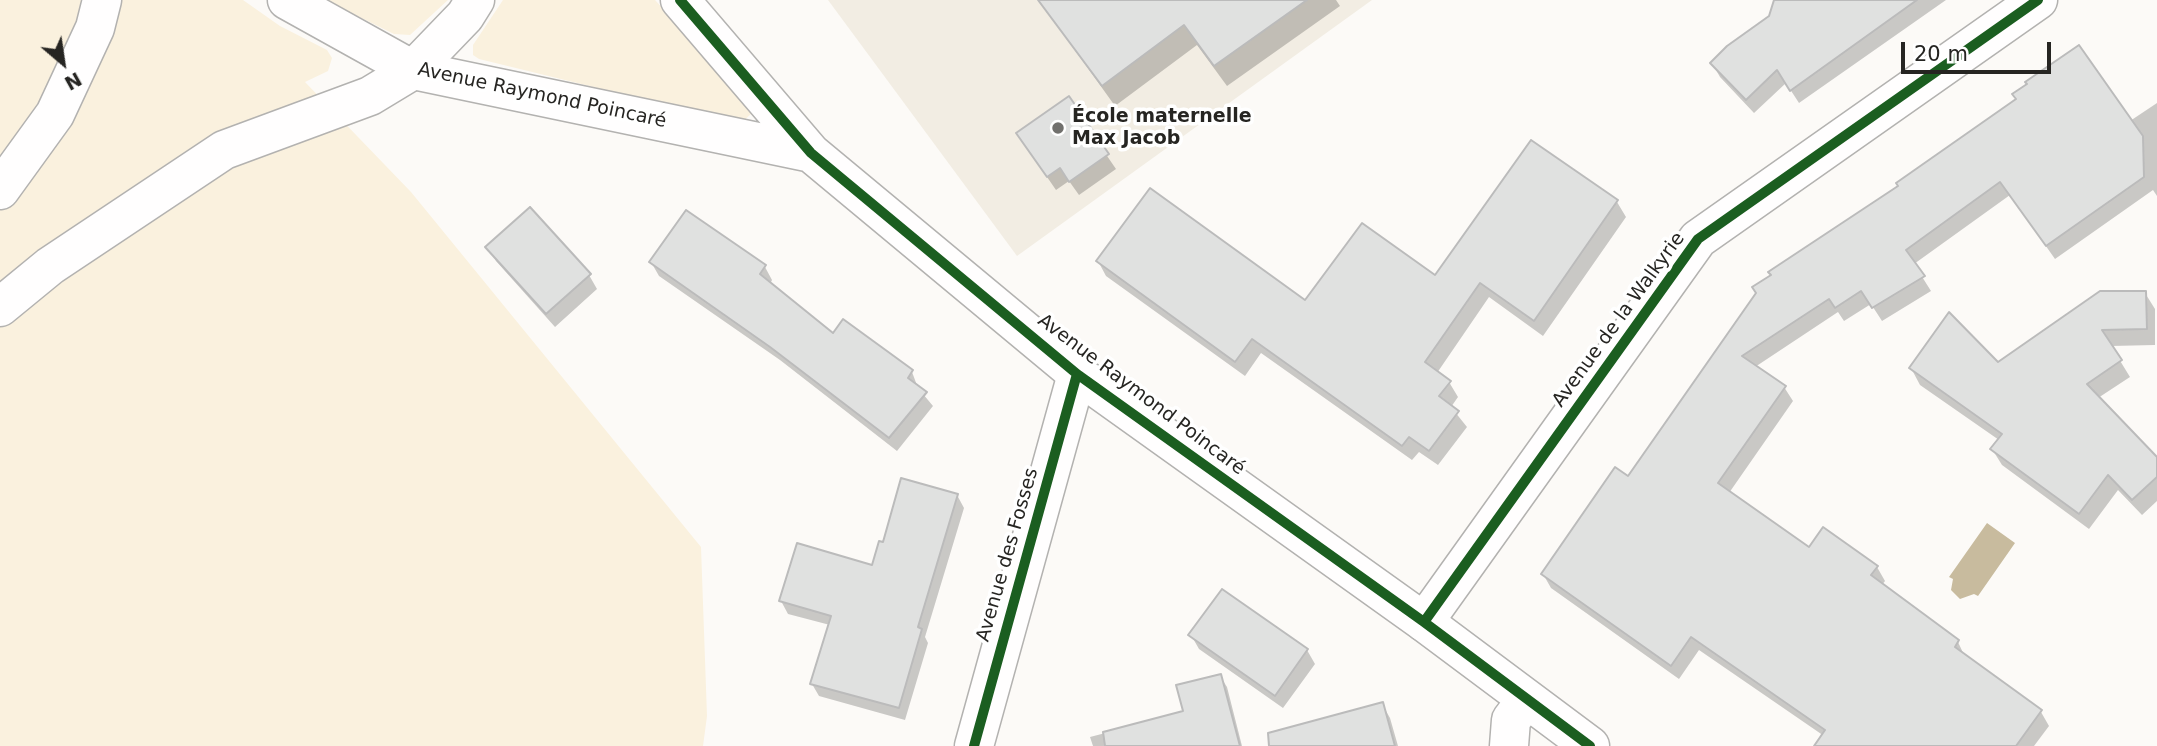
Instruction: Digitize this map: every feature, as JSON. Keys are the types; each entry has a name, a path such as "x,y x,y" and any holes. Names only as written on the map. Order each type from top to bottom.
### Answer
{"street":[{"path":"0,190 55,114 95,28 102,0"},
{"name":"Avenue Raymond Poincaré","path":"287,0 413,70 811,153"},
{"path":"0,307 50,266 224,150 370,96 413,70 465,16 475,0"},
{"name":"Avenue Raymond Poincaré","path":"680,0 811,153 1077,374 1424,622 1590,746"},
{"name":"Avenue de la Walkyrie","path":"1424,622 1698,239 2038,0"},
{"name":"Avenue des Fosses","path":"974,746 1077,374"},
{"path":"1509,746 1511,720 1526,700"}],"shaded area":[{"path":"0,0 243,0 280,26 327,50 332,58 328,71 305,82 411,192 701,547 707,716 703,746 0,746"},
{"path":"325,0 448,0 410,35 394,34"},
{"path":"503,0 655,0 748,99 751,114 741,123 479,59 473,55 473,45"},
{"name":"École maternelle Max Jacob","path":"828,0 1372,0 1017,256"},
{"path":"1987,523 2015,543 1978,596 1974,594 1960,599 1951,590 1953,579 1949,577"}],"building":[{"path":"1038,0 1307,0 1214,66 1184,25 1102,86"},
{"path":"1774,0 1917,0 1790,91 1777,70 1746,100 1710,63 1727,46 1769,16"},
{"path":"2079,45 2143,136 2144,177 2046,246 2000,182 1906,250 1925,276 1872,308 1861,291 1835,308 1829,299 1742,356 1786,386 1718,483 1809,547 1823,527 1878,566 1871,575 1959,640 1955,647 2042,710 2016,746 1814,746 1825,730 1691,637 1671,666 1541,574 1615,467 1628,476 1756,293 1752,287 1771,275 1768,272 1898,186 1896,183 2016,99 2012,94 2027,84 2025,82"},
{"path":"1069,96 1109,154 1069,182 1060,168 1047,177 1016,133"},
{"path":"1531,140 1618,200 1534,321 1480,283 1425,362 1451,381 1439,396 1459,411 1429,451 1409,437 1402,446 1252,339 1235,362 1096,261 1150,188 1305,300 1362,223 1435,275"},
{"path":"530,207 591,274 546,314 485,247"},
{"path":"686,210 766,265 760,274 833,333 843,319 913,370 908,378 927,392 889,438 770,347 649,262"},
{"path":"2100,291 2146,291 2147,329 2102,330 2122,360 2087,384 2157,457 2157,477 2132,500 2108,475 2079,514 1990,449 2002,434 1909,368 1949,312 1998,362"},
{"path":"901,478 958,494 918,627 922,629 899,708 810,684 831,616 779,601 797,543 872,565 879,541 883,542"},
{"path":"1222,589 1308,649 1275,696 1188,635"},
{"path":"1221,674 1240,746 1105,746 1103,732 1183,711 1176,685"},
{"path":"1383,702 1395,746 1269,746 1268,733"}],"cycle path":[{"path":"680,0 811,153 1077,374 1424,622 1590,746"},
{"path":"1424,622 1698,239 2038,0"},
{"path":"974,746 1077,374"}],"place":[{"name":"École maternelle Max Jacob","path":"1058,128"}]}
